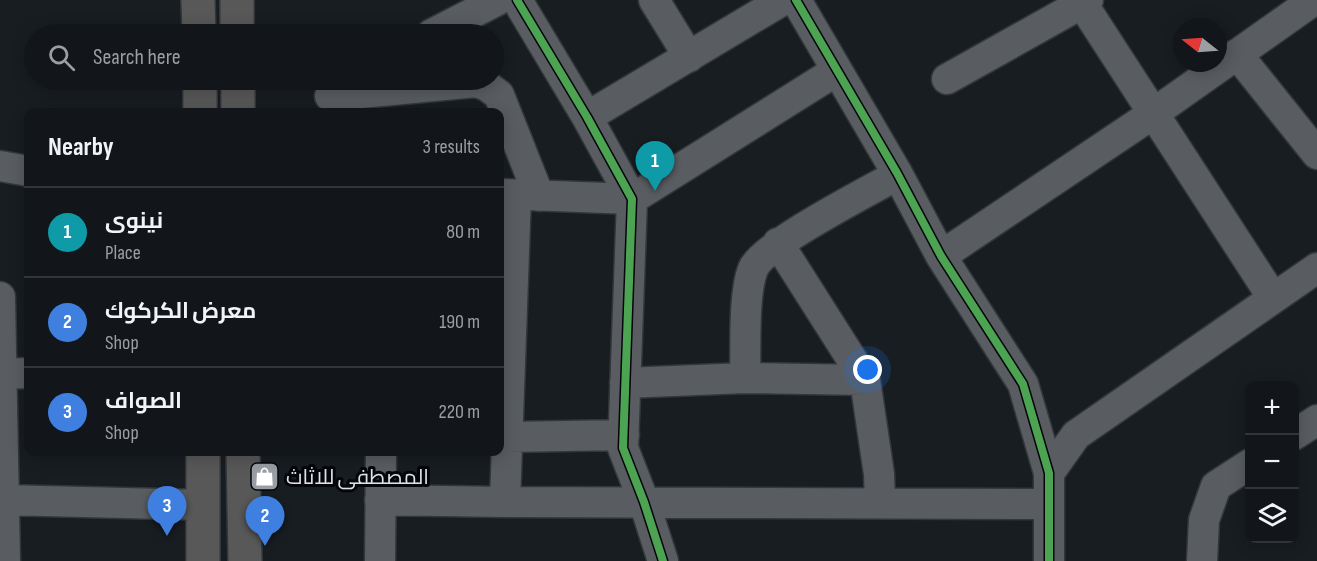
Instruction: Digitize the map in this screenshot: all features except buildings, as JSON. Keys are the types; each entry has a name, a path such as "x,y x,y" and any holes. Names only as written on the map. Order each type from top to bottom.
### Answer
{"main road":[{"path":"198,0 199,24"},
{"path":"237,0 237,24"},
{"path":"200,90 200,108"},
{"path":"238,90 238,108"},
{"path":"203,456 203,561"},
{"path":"243,456 245,561"}],"street":[{"path":"451,24 498,0"},
{"path":"517,0 587,117 632,199 623,448 663,561"},
{"path":"654,0 689,57"},
{"path":"587,117 783,0"},
{"path":"796,0 897,173 941,256 1023,384 1049,473 1049,561"},
{"path":"941,256 1154,113 1314,0"},
{"path":"947,79 1084,1 1273,298"},
{"path":"1237,54 1317,154"},
{"path":"518,195 632,199 836,71"},
{"path":"330,96 393,90"},
{"path":"492,90 499,95 501,108"},
{"path":"504,121 518,195 505,502"},
{"path":"0,166 24,170"},
{"path":"745,378 748,282 754,266 778,243 897,173"},
{"path":"778,243 865,380 879,474 880,502"},
{"path":"1049,473 1076,435 1317,267"},
{"path":"0,297 15,374 4,500 5,561"},
{"path":"625,382 745,378 865,380"},
{"path":"1299,432 1317,420"},
{"path":"507,437 624,435"},
{"path":"380,561 381,456"},
{"path":"1202,561 1204,520 1216,486 1245,467"},
{"path":"4,500 203,505"},
{"path":"380,500 1049,504"}],"cycle path":[{"path":"517,0 587,117 632,199 623,448 663,561"},
{"path":"796,0 897,173 941,256 1023,384 1049,473 1049,561"}],"place":[{"name":"نينوى","path":"655,191"},
{"name":"المصطفى للاثاث","path":"265,477"},
{"name":"الصواف","path":"167,536"},
{"name":"معرض الكركوك","path":"265,546"}]}
